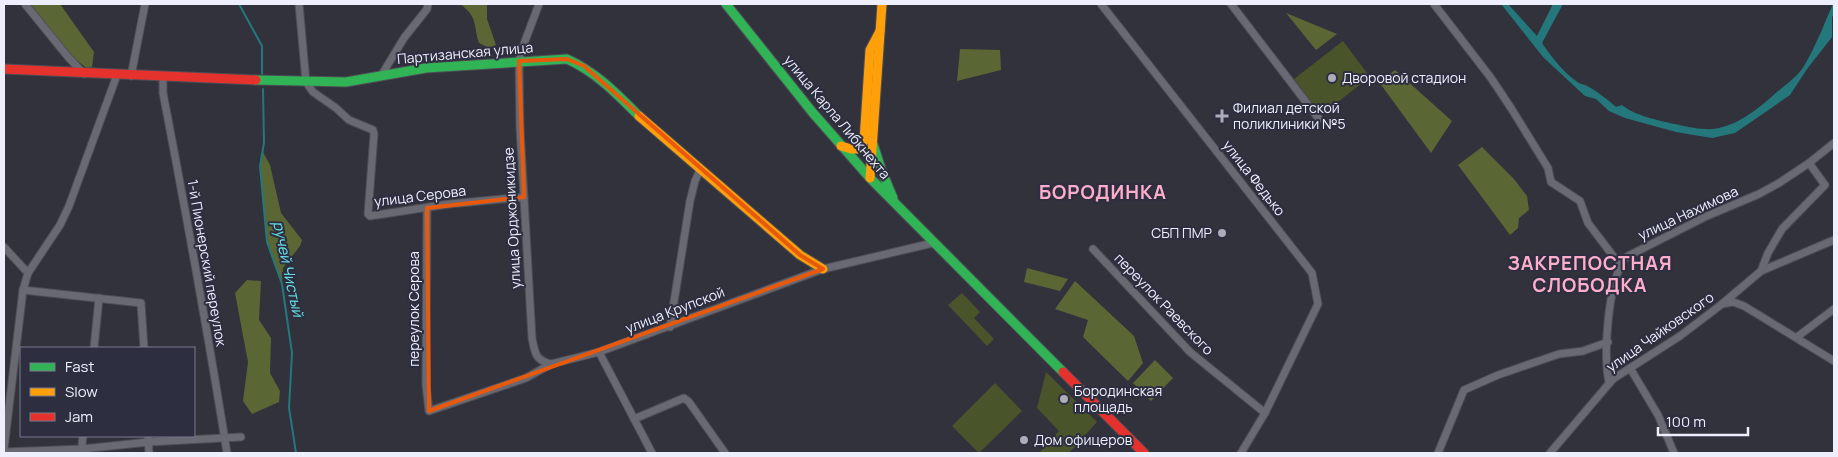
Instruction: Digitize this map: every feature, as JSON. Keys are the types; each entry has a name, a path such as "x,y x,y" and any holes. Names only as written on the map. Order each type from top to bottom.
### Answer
{"main road":[{"name":"улица Карла Либкнехта","path":"726,4 841,146 870,178 1144,453"},
{"path":"870,178 882,4"},
{"path":"841,146 858,150 864,141 870,50 880,31"},
{"name":"Партизанская улица","path":"4,69 131,76 348,83 426,68 567,59 584,66 700,170 800,255 823,270"},
{"path":"872,141 882,172 897,206"}],"street":[{"path":"25,4 68,58 84,74"},
{"path":"131,76 145,4"},
{"path":"299,4 306,82"},
{"path":"380,76 404,38 427,9 428,4"},
{"name":"улица Орджоникидзе","path":"539,4 519,61 520,128 532,338 538,358 543,362 551,364"},
{"name":"улица Федько","path":"1101,4 1312,273 1318,304 1265,413"},
{"path":"1231,4 1319,119"},
{"path":"1434,4 1491,78 1511,108 1548,168 1551,182 1580,201 1588,223 1620,265 1606,331 1609,383"},
{"path":"117,75 69,206 60,225 28,273 23,290 4,450 81,451 149,439 225,439 241,437"},
{"name":"1-й Пионерский переулок","path":"163,77 162,93 190,233 228,453"},
{"name":"улица Серова","path":"306,82 313,92 336,108 348,120 373,130 368,214 370,216 524,197"},
{"name":"улица Нахимова","path":"1620,265 1628,256 1707,216 1759,194 1779,183 1809,164 1834,143"},
{"name":"улица Чайковского","path":"1550,453 1609,383 1680,336 1761,271 1768,253 1782,229 1825,185 1809,164"},
{"path":"670,327 690,201 700,170"},
{"name":"переулок Серова","path":"427,208 426,385 429,411"},
{"path":"1761,271 1834,240"},
{"name":"улица Крупской","path":"429,411 526,378 551,364 599,352 670,327 752,294 823,270 933,243"},
{"path":"4,246 28,273"},
{"name":"переулок Раевского","path":"1094,249 1190,352 1265,413"},
{"path":"23,290 141,303 144,347"},
{"path":"94,347 99,298"},
{"path":"1722,304 1733,302 1744,306 1834,361"},
{"path":"1796,337 1834,308"},
{"path":"1438,453 1464,390 1498,375 1560,354 1583,351 1608,342"},
{"path":"599,352 652,453"},
{"path":"1630,368 1658,415 1674,453"},
{"path":"634,419 684,398 689,402 725,453"},
{"path":"1242,453 1265,413"},
{"path":"81,451 83,437"},
{"path":"149,439 149,453"}],"highlighted area":[{"path":"567,59 584,66 800,255 823,269 429,411 427,208 524,197 519,61"}],"green space":[{"path":"28,4 60,4 94,52 92,67 88,69 68,54"},
{"path":"460,4 487,4 487,19 496,45 489,48 479,43 474,21 470,13"},
{"path":"1286,13 1337,34 1316,50"},
{"name":"Дворовой стадион","path":"1343,41 1370,77 1321,115 1294,79"},
{"path":"960,49 1000,50 1001,70 957,81"},
{"path":"1395,70 1452,121 1431,153 1379,82"},
{"path":"1482,147 1514,179 1527,196 1529,210 1519,218 1518,228 1510,235 1458,165"},
{"path":"263,152 270,165 281,213 302,240 300,246 283,268 282,284 267,242 260,166"},
{"path":"1027,268 1068,279 1060,291 1024,282"},
{"path":"247,280 261,281 259,320 271,338 270,373 280,391 279,402 252,414 243,401 248,362 235,293"},
{"path":"1075,281 1134,336 1143,363 1128,381 1083,337 1088,320 1055,309"},
{"path":"962,293 980,312 974,318 994,339 987,346 948,305"},
{"path":"1155,360 1173,378 1151,401 1133,383"},
{"path":"1046,372 1097,422 1069,453 1039,453 1059,431 1037,408"},
{"path":"995,383 1022,411 979,453 952,426"}],"water":[{"path":"1501,4 1508,4 1537,36 1553,4 1563,4 1542,43 1571,78 1594,90 1616,107 1622,105 1640,115 1705,129 1715,129 1744,118 1792,80 1802,70 1833,4 1834,14 1832,17 1832,37 1790,95 1735,133 1712,138 1676,132 1625,118 1609,111 1596,99 1585,96 1543,57"}],"waterway":[{"name":"ручей Чистый","path":"239,4 262,46 262,74"},
{"name":"ручей Чистый","path":"263,89 264,143 260,166 267,242 282,284 292,353 289,408 296,453"}],"traffic: fast":[{"path":"726,4 813,113 870,178 1063,372"},
{"path":"256,80 346,82 426,68 567,59 597,77 639,116"},
{"path":"872,141 893,198"}],"traffic: slow":[{"path":"870,178 882,4"},
{"path":"841,146 857,149 864,141 870,50 880,31"},
{"path":"639,116 800,255 823,269"}],"traffic: jam":[{"path":"4,69 256,80"},
{"path":"1063,372 1144,453"}],"place":[{"name":"Дворовой стадион","path":"1332,78"},
{"name":"Филиал детской поликлиники №5","path":"1222,116"},
{"name":"СБП ПМР","path":"1222,233"},
{"name":"Бородинская площадь","path":"1064,399"},
{"name":"Дом офицеров","path":"1024,440"}],"district":[{"name":"БОРОДИНКА","path":"1103,192"},
{"name":"ЗАКРЕПОСТНАЯ СЛОБОДКА","path":"1590,274"}]}
